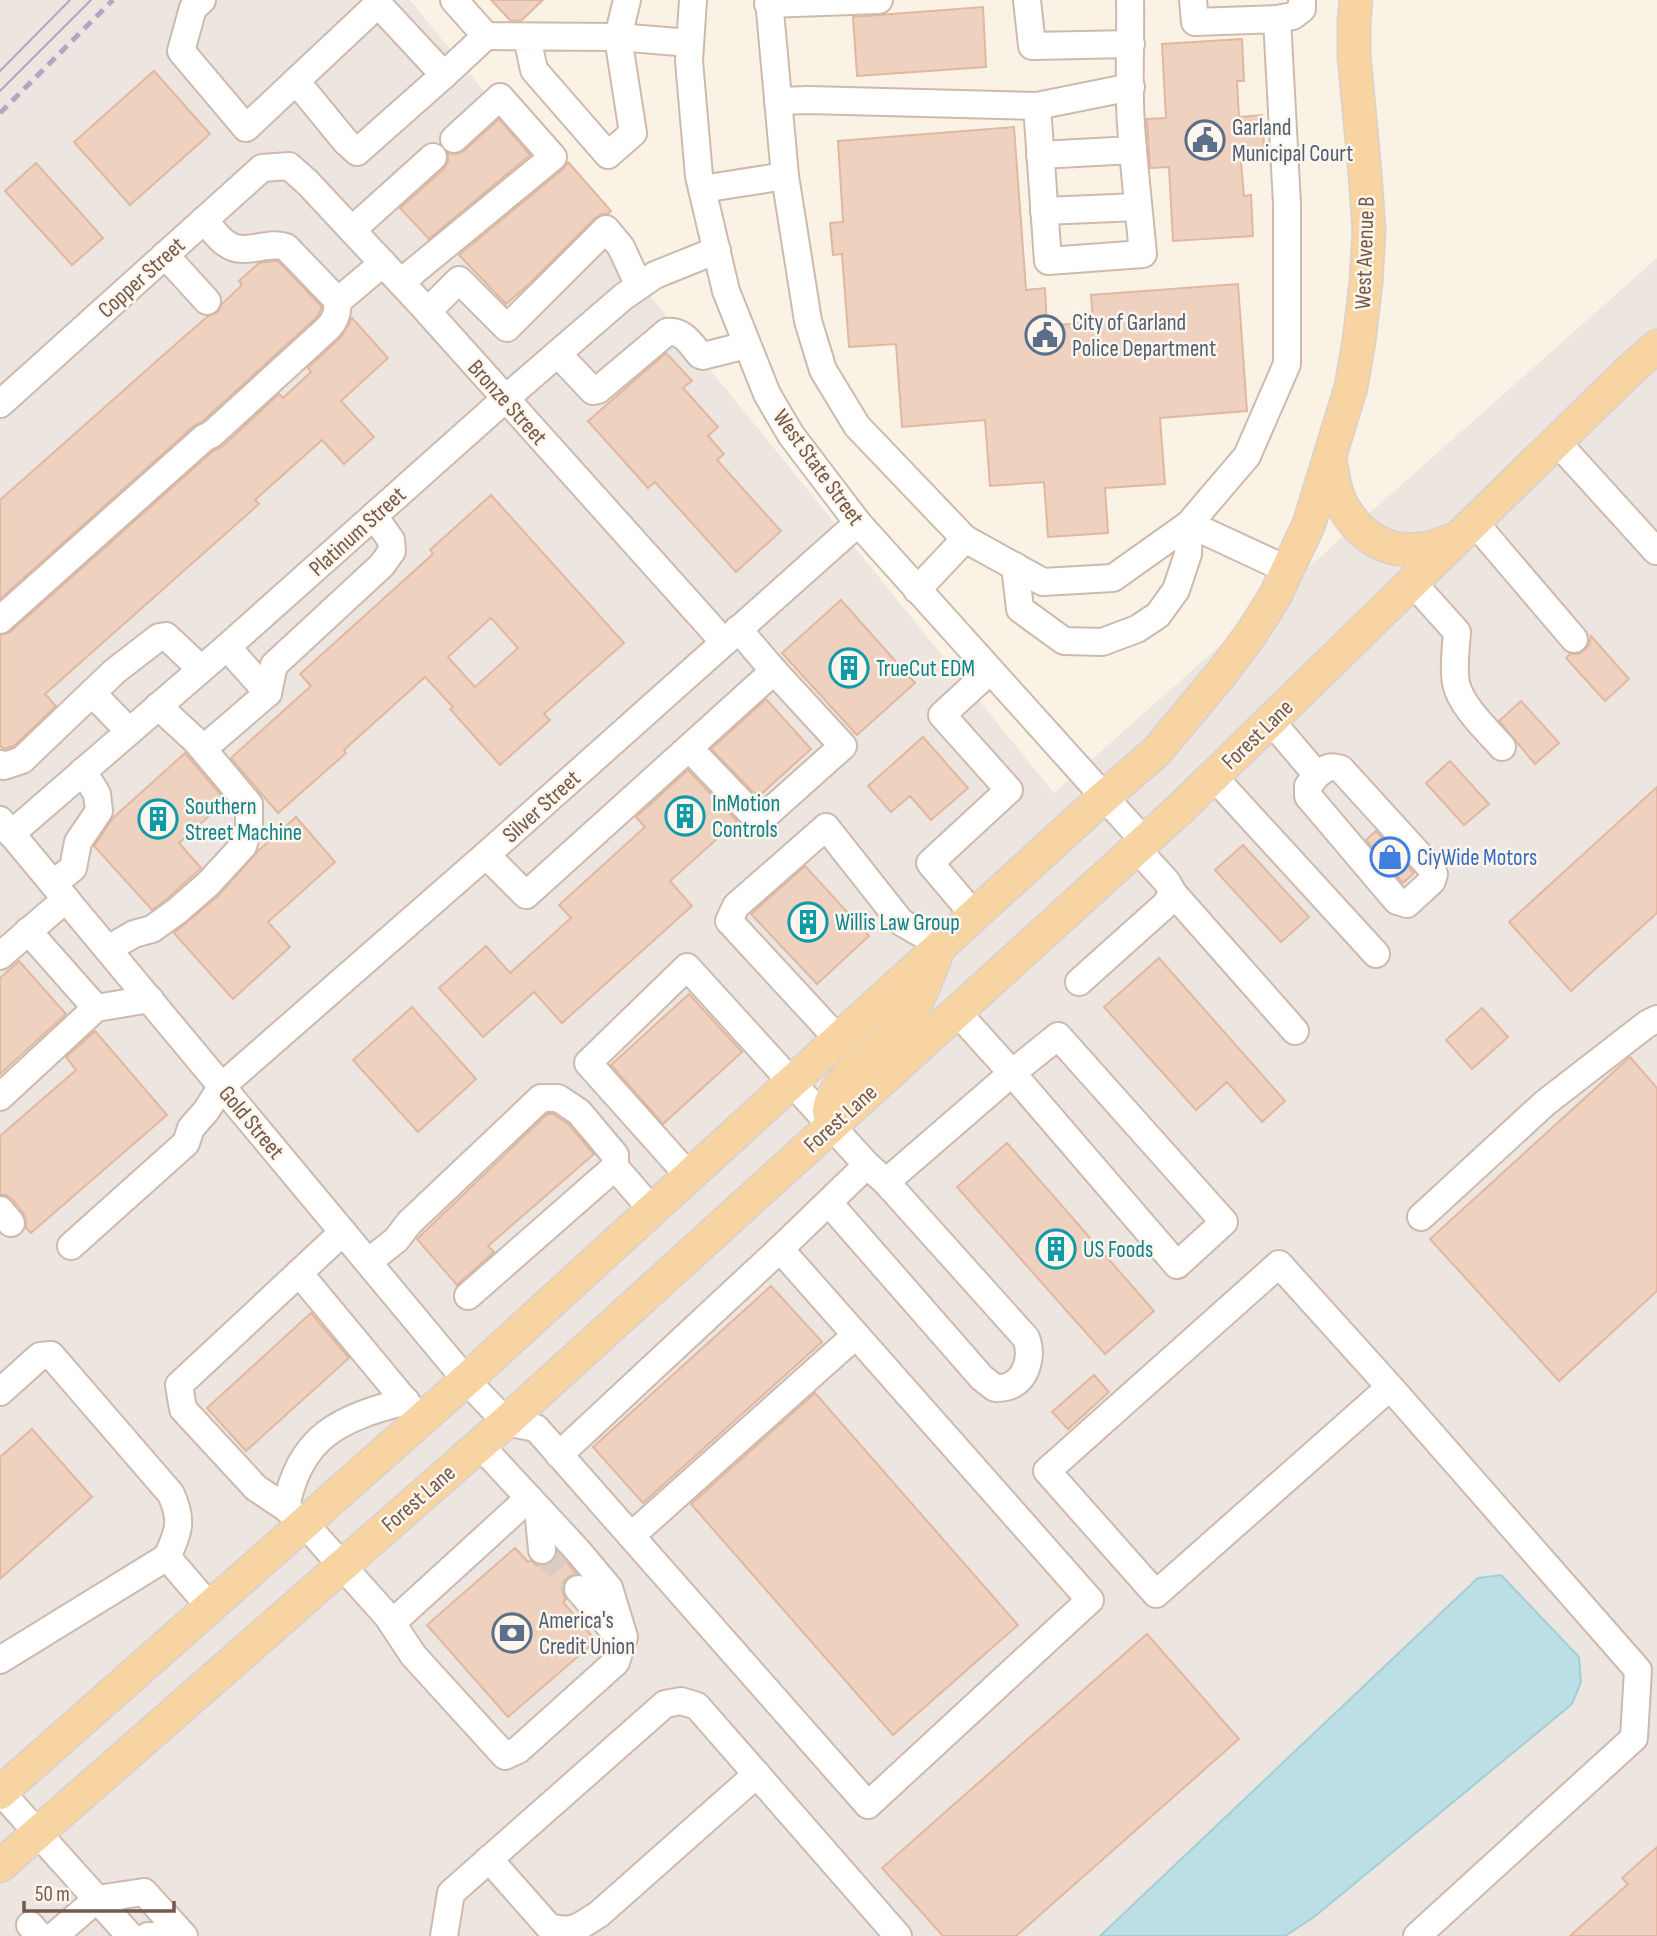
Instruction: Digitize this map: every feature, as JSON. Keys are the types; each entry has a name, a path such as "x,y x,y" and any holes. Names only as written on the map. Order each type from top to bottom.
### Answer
{"main road":[{"name":"West Avenue B","path":"1329,461 1352,387 1366,282 1368,231 1365,173 1354,56 1356,0"},
{"name":"Forest Lane","path":"0,1866 506,1422 1140,845 1657,346"},
{"path":"1329,461 1340,501 1362,532 1387,547 1408,551 1438,547 1469,529"},
{"path":"0,1789 210,1607 295,1516 413,1411 466,1380 1104,796 1157,751 1251,634 1275,596 1309,524 1329,461"},
{"path":"831,1126 829,1110 835,1093 849,1075 910,1015 941,945"}],"street":[{"path":"202,0 193,8 181,51 246,128 378,4 444,75"},
{"path":"454,0 486,36"},
{"path":"527,37 534,70 608,155 633,133 618,37 627,0"},
{"name":"West State Street","path":"693,0 688,61 699,176 726,291 767,394 790,435 858,523 1104,796 1173,893 1295,1031"},
{"path":"879,0 769,2 785,176 808,321 823,369 857,426 965,539 1043,582 1113,578 1189,524 1247,456 1287,364 1287,204 1276,19"},
{"path":"1027,0 1032,46 1131,44"},
{"path":"1037,106 1048,261 1143,254 1133,150 1130,0"},
{"path":"1194,0 1195,22 1293,16 1302,9 1302,0"},
{"path":"296,81 357,152 486,36 618,37 690,43"},
{"path":"778,101 1037,106 1131,87"},
{"path":"401,282 553,156 500,97 454,139"},
{"path":"1040,155 1133,150"},
{"path":"352,230 433,157"},
{"name":"Bronze Street","path":"289,166 428,311 505,399 731,635 774,671 842,746 759,821 690,748"},
{"name":"Copper Street","path":"0,404 262,168 289,166"},
{"path":"702,189 785,176"},
{"path":"1044,211 1138,207"},
{"path":"204,220 227,244 236,248 279,244 286,247 338,301"},
{"path":"428,311 459,280 507,328 606,229 621,247 639,286"},
{"name":"Platinum Street","path":"6,827 83,771 623,297 655,275 717,250"},
{"path":"165,255 207,301"},
{"path":"0,620 327,329 337,315 338,301 383,263"},
{"path":"558,354 593,391 598,390 667,332 681,333 700,355 704,356 747,345"},
{"path":"1557,442 1656,551"},
{"path":"203,749 268,693 274,664 382,565 392,551 391,540 374,516"},
{"name":"Silver Street","path":"71,1246 186,1143 191,1128 222,1086 858,523"},
{"path":"1015,566 1020,609 1064,641 1102,642 1137,629 1158,615 1176,590 1188,554 1189,524"},
{"path":"1189,524 1288,570"},
{"path":"1469,529 1574,639"},
{"path":"917,590 965,539"},
{"path":"1413,583 1457,632 1456,685 1470,711 1502,747"},
{"path":"259,618 287,652"},
{"path":"0,764 4,766 22,760 115,671 159,637 166,636 201,669"},
{"path":"227,647 268,693"},
{"path":"486,855 526,895 774,671"},
{"path":"974,915 930,863 1009,790 942,715 990,671"},
{"path":"92,694 129,731"},
{"path":"108,949 134,934 152,929 177,911 208,884 243,846 249,827 249,804 203,749 158,706"},
{"path":"1271,721 1317,775"},
{"path":"1333,766 1341,769 1432,869 1432,881 1407,904 1397,901 1308,796 1308,786 1317,775 1333,766"},
{"path":"0,956 28,931 60,891 73,868 78,842 99,811 97,794 83,771"},
{"path":"1213,776 1376,954"},
{"name":"Gold Street","path":"6,827 466,1380 506,1422"},
{"path":"838,1039 729,922 736,906 826,827 901,922 941,945"},
{"path":"1079,982 1165,905 1173,893"},
{"path":"28,931 96,1008"},
{"path":"689,1176 588,1063 687,967 1026,1338 1030,1358 1020,1378 1006,1388 995,1388 982,1378 829,1203"},
{"path":"0,1097 96,1008 150,999"},
{"path":"559,1455 829,1203 877,1174 1012,1073 1058,1036 1224,1222 1177,1265 1012,1073 957,1012"},
{"path":"1421,1217 1545,1103 1657,1019"},
{"path":"368,1262 396,1240 409,1223 541,1098 558,1098 579,1112 615,1155 615,1167 652,1209"},
{"path":"468,1296 615,1167"},
{"path":"343,1232 179,1385 183,1409 256,1488 295,1516 342,1566 392,1623 413,1655 505,1756 518,1750 616,1662 624,1637 609,1588 480,1444"},
{"path":"506,1422 536,1428 868,1805 1090,1600 780,1249"},
{"path":"1390,1387 1156,1594 1047,1471 1279,1264 1390,1387 1638,1670 1634,1738 1417,1936"},
{"path":"299,1273 413,1411"},
{"path":"631,1536 856,1335"},
{"path":"0,1392 40,1356 51,1355 171,1494 178,1510 179,1526 167,1557 0,1660"},
{"path":"295,1516 290,1488 313,1446 331,1429 350,1418 413,1411"},
{"path":"533,1503 542,1550"},
{"path":"392,1623 533,1503"},
{"path":"167,1557 210,1607"},
{"path":"578,1589 623,1641"},
{"path":"444,1936 451,1893 665,1704 681,1701 697,1706 898,1936"},
{"path":"489,1859 549,1927 563,1931 575,1929 599,1914 757,1774"},
{"path":"0,1789 130,1936"},
{"path":"54,1936 97,1899 144,1892 184,1936"},
{"path":"148,1936 155,1936"}],"shaded area":[{"path":"0,0 410,0 1054,793 1657,258 1657,1936 0,1936"}],"water":[{"path":"1501,1575 1579,1657 1581,1682 1572,1704 1314,1917 1285,1936 1100,1936 1478,1578"}],"building":[{"path":"491,0 543,0 521,21 510,20"},
{"path":"983,7 986,67 857,76 853,17"},
{"name":"Garland Municipal Court","path":"1242,39 1244,81 1237,81 1239,117 1262,115 1265,161 1241,162 1244,196 1251,195 1253,236 1173,241 1169,167 1150,168 1146,119 1166,118 1162,44"},
{"path":"154,71 210,134 130,205 74,142"},
{"path":"499,119 530,155 429,239 400,208 444,169 448,153 457,154 464,151"},
{"name":"City of Garland Police Department","path":"1014,127 1026,290 1045,288 1047,326 1093,322 1091,295 1238,284 1247,411 1160,418 1165,484 1105,488 1108,533 1048,537 1044,482 990,486 985,420 902,427 896,344 849,347 842,254 833,255 830,223 843,222 838,141"},
{"path":"568,162 611,211 595,218 506,304 459,255"},
{"path":"36,163 103,238 72,265 5,191"},
{"path":"278,261 322,307 318,316 0,599 0,500 208,316 218,312 222,304 242,285 239,281 259,263"},
{"path":"352,318 388,358 341,401 374,437 344,464 322,440 255,500 259,504 45,694 56,706 14,746 3,749 0,745 0,635 10,632 279,394 283,398 311,372 308,368 342,336"},
{"path":"666,353 692,381 683,388 718,427 708,436 724,454 717,460 781,531 736,572 655,482 648,488 588,421"},
{"path":"491,495 624,643 544,714 550,720 500,765 425,677 344,750 346,753 278,813 231,758 311,686 300,674 433,554 430,550","holes":["491,618 518,648 475,687 448,657"]},
{"name":"TrueCut EDM","path":"841,600 915,683 857,735 782,653"},
{"path":"1591,636 1629,679 1605,701 1566,658 1570,654 1585,650"},
{"path":"766,699 811,749 758,797 711,749"},
{"path":"1521,701 1559,743 1535,764 1499,721"},
{"path":"923,737 968,788 931,820 910,796 891,812 868,786"},
{"name":"Southern Street Machine","path":"185,753 226,801 179,843 201,868 152,910 94,846 113,818"},
{"path":"1450,761 1489,804 1464,825 1426,783"},
{"path":"688,770 737,821 670,881 692,906 562,1023 534,992 483,1037 439,988 486,946 510,973 571,918 559,905 645,827 636,817"},
{"path":"1657,787 1657,913 1571,991 1509,922"},
{"path":"296,817 335,862 268,922 290,947 233,999 174,933 218,896 258,851"},
{"path":"1376,831 1414,873 1403,883 1366,840"},
{"path":"1243,845 1309,917 1281,942 1215,870"},
{"name":"Willis Law Group","path":"805,866 869,936 817,984 751,914"},
{"path":"1159,958 1285,1101 1262,1122 1227,1082 1196,1110 1104,1007"},
{"path":"19,961 66,1014 0,1074 0,978"},
{"path":"689,994 742,1052 663,1124 611,1065"},
{"path":"412,1007 476,1079 418,1132 353,1060"},
{"path":"1482,1008 1508,1037 1472,1069 1446,1040"},
{"path":"95,1031 167,1115 31,1233 26,1228 23,1213 12,1199 0,1195 0,1136 76,1070 66,1057"},
{"path":"1630,1057 1657,1088 1657,1291 1559,1381 1430,1239"},
{"path":"547,1114 553,1114 568,1124 594,1154 488,1246 494,1252 457,1285 417,1239"},
{"name":"US Foods","path":"1007,1143 1154,1311 1105,1354 957,1187"},
{"path":"771,1286 822,1342 643,1503 593,1447"},
{"path":"311,1313 349,1358 246,1451 207,1408"},
{"path":"1094,1375 1109,1392 1068,1429 1052,1412"},
{"path":"815,1393 1018,1625 893,1735 691,1504"},
{"path":"32,1429 92,1497 0,1579 0,1457"},
{"name":"America's Credit Union","path":"515,1548 528,1562 531,1560 536,1565 544,1566 552,1562 557,1552 566,1561 576,1574 563,1583 562,1591 566,1599 563,1602 596,1641 508,1717 427,1625"},
{"path":"1147,1634 1239,1739 1016,1936 943,1936 882,1868"},
{"path":"1657,1847 1657,1936 1570,1936 1628,1884 1622,1878"}],"tunnel":[{"path":"542,1550 578,1589"}],"tram line":[{"path":"0,71 70,0"},
{"path":"0,91 91,0"}],"railway":[{"path":"0,113 113,0"}],"place":[{"name":"Garland Municipal Court","path":"1205,140"},
{"name":"City of Garland Police Department","path":"1045,335"},
{"name":"TrueCut EDM","path":"849,668"},
{"name":"InMotion Controls","path":"685,816"},
{"name":"Southern Street Machine","path":"158,819"},
{"name":"CiyWide Motors","path":"1390,857"},
{"name":"Willis Law Group","path":"808,922"},
{"name":"US Foods","path":"1056,1249"},
{"name":"America's Credit Union","path":"512,1633"}]}
